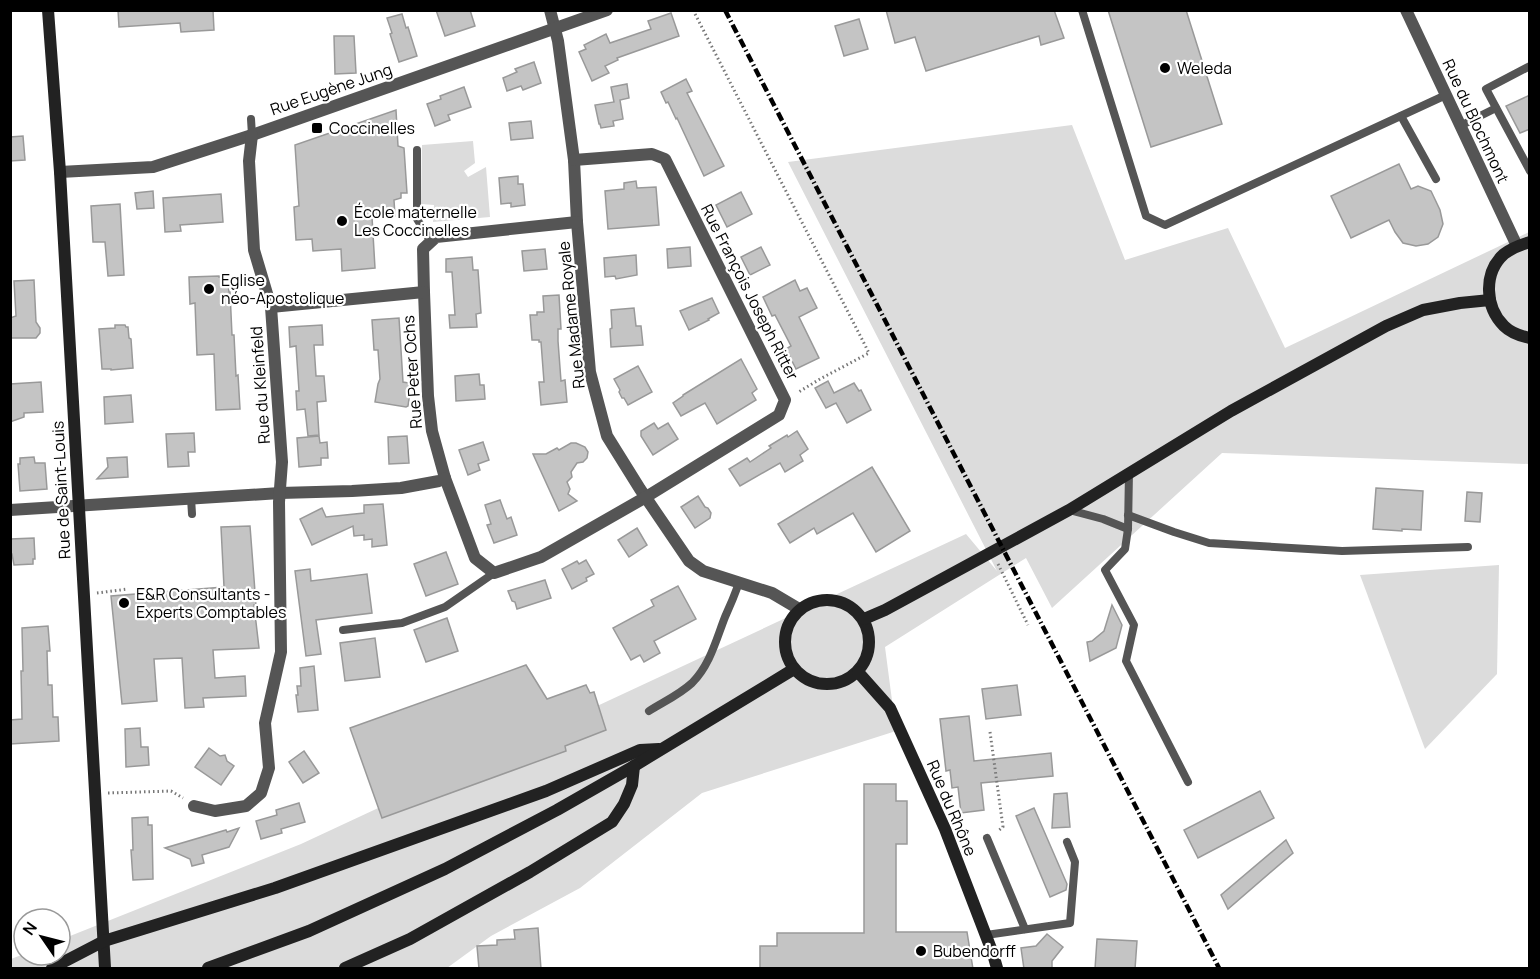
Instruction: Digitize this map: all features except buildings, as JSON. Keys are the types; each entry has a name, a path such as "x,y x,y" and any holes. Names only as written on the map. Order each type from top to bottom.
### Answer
{"main road":[{"name":"Rue de Saint-Louis","path":"48,10 60,172 105,964"},
{"path":"1530,242 1517,246 1503,255 1494,268 1489,284 1490,300 1495,315 1505,327 1518,335 1530,338"},
{"path":"864,620 1069,510 1231,411 1386,326 1423,310 1490,300"},
{"path":"825,599 845,603 864,620 870,637 867,657 858,672 840,682 813,682 794,669 785,647 789,623 799,609 825,599"},
{"path":"208,969 309,931 445,869 634,766 794,669"},
{"name":"Rue du Rhône","path":"858,672 890,708 945,829 997,969"},
{"path":"52,969 104,941 275,888 546,791 639,750 661,749"},
{"path":"345,969 410,939 530,872 612,822 624,804 632,785 634,766"}],"street":[{"name":"Rue Madame Royale","path":"550,10 558,41 574,160 590,372 607,436 689,561 703,571 772,593 799,609"},
{"name":"Rue Eugène Jung","path":"60,172 153,167 252,135 607,10"},
{"name":"Rue du Blochmont","path":"1406,10 1517,246"},
{"name":"Rue du Kleinfeld","path":"194,806 215,811 246,806 261,793 269,768 265,723 281,652 280,493 282,462 271,307 254,250 249,161 252,135"},
{"name":"Rue François Joseph Ritter","path":"574,160 652,154 665,159 785,400 779,415 646,497"},
{"path":"431,242 436,237 577,222"},
{"name":"Rue Peter Ochs","path":"431,242 423,249 429,414 432,431 445,478 475,558 494,573"},
{"path":"271,307 424,292"},
{"path":"10,510 191,498 401,488 445,478"},
{"path":"494,573 541,557 646,497"}],"lane":[{"path":"1082,10 1146,216 1165,225 1446,95"},
{"path":"1530,66 1486,89 1530,171"},
{"path":"1460,126 1496,108"},
{"path":"1401,116 1436,179"},
{"path":"251,119 252,135"},
{"path":"417,150 417,219 431,242"},
{"path":"1129,472 1128,528 1125,549 1105,570 1134,625 1126,661 1188,782"},
{"path":"191,498 192,514"},
{"path":"1069,510 1128,528"},
{"path":"1128,515 1209,543 1342,551 1468,547"},
{"path":"343,630 402,623 445,607 494,573"},
{"path":"649,711 675,696 692,682 707,663 740,583"},
{"path":"987,838 1025,929"},
{"path":"986,935 1070,923 1075,862 1067,842"}],"path":[{"path":"693,10 869,353 785,400"},
{"path":"992,552 1028,626"},
{"path":"83,594 128,589"},
{"path":"987,838 1004,827 990,732"},
{"path":"117,793 171,790 194,806"}],"shaded area":[{"path":"1072,125 1125,260 1228,228 1285,348 1529,232 1529,464 1222,453 1052,608 1026,558 885,647 896,731 702,793 580,888 491,936 447,968 11,968 12,959 12,967 72,967 72,935 301,844 966,534 997,571 788,162"},
{"path":"473,141 475,163 464,171 468,177 486,167 490,217 433,222 434,205 421,204 422,145"},
{"path":"1499,565 1497,674 1425,749 1360,575"}],"railway":[{"path":"725,10 1219,968"}],"place":[{"name":"Weleda","path":"1165,68"},
{"name":"Coccinelles","path":"317,128"},
{"name":"École maternelle Les Coccinelles","path":"342,221"},
{"name":"Eglise néo-Apostolique","path":"209,289"},
{"name":"E&R Consultants - Experts Comptables","path":"124,603"},
{"name":"Bubendorff","path":"921,951"}]}
